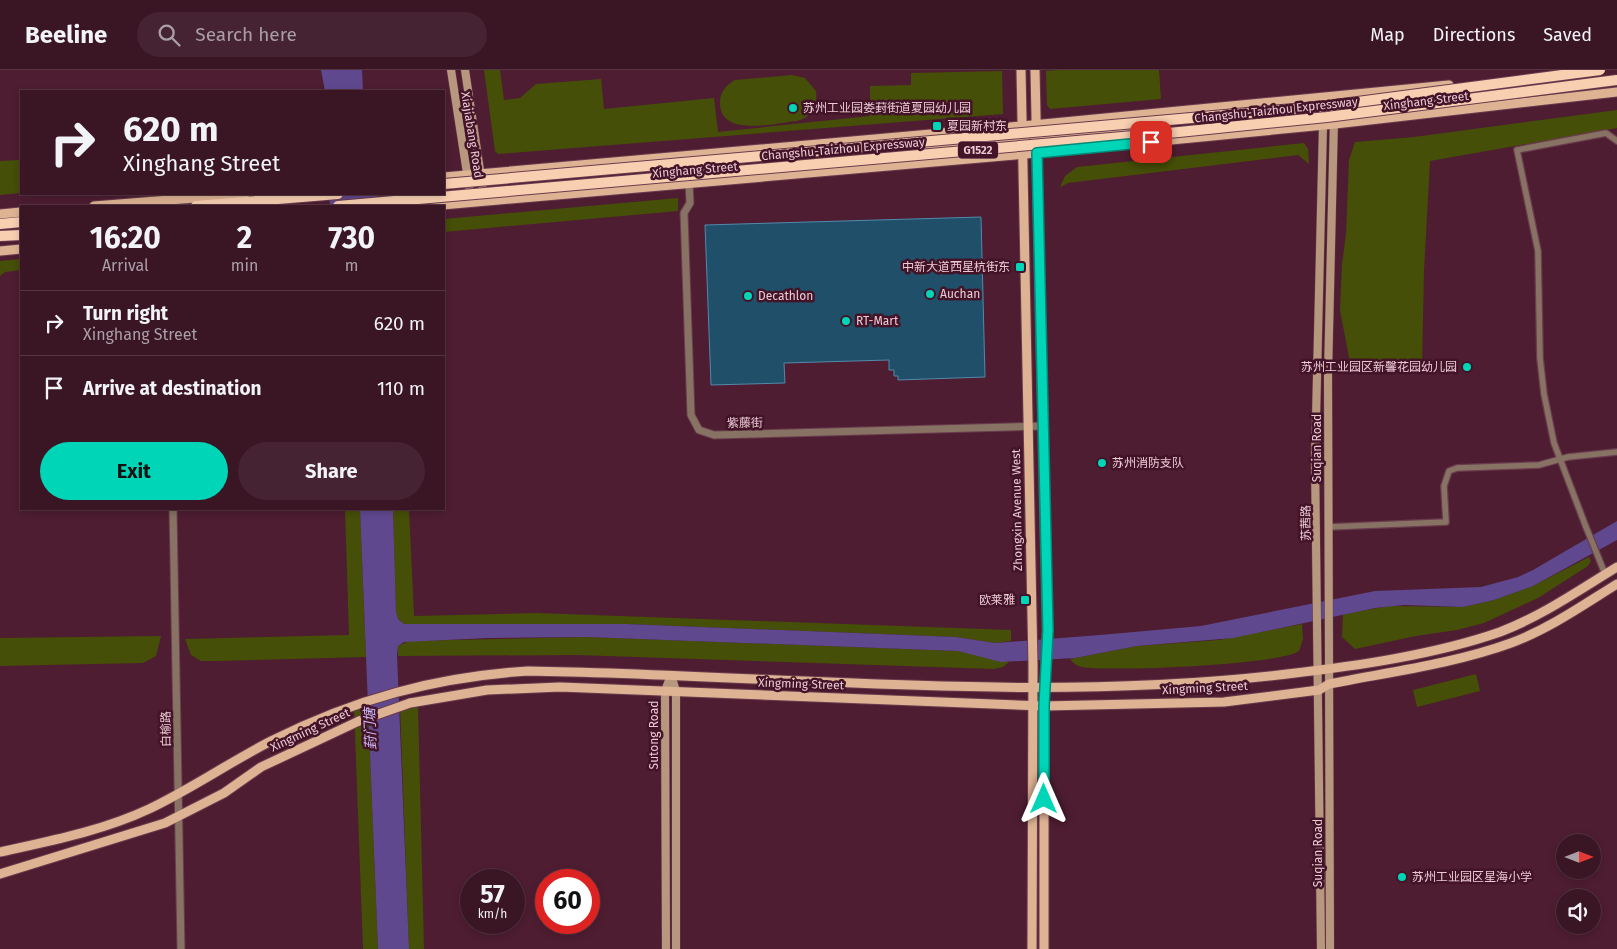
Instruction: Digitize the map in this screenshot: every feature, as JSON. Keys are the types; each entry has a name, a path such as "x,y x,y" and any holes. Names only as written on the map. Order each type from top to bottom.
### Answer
{"highway":[{"name":"Changshu-Taizhou Expressway","path":"445,184 1317,106 1600,70"},
{"name":"Changshu-Taizhou Expressway","path":"349,205 1179,132 1327,117 1617,80"},
{"path":"208,205 326,195"},
{"path":"0,224 20,222"},
{"path":"0,236 20,234"}],"main road":[{"name":"Xiajiabang Road","path":"451,70 471,203"},
{"name":"Xiajiabang Road","path":"465,70 485,201"},
{"name":"Zhongxin Avenue West","path":"1021,70 1034,705 1032,949"},
{"path":"1035,70 1048,630 1048,663 1044,706 1044,949"},
{"name":"Xinghang Street","path":"445,177 1022,126 1330,97 1587,70"},
{"name":"Xinghang Street","path":"444,205 1037,153 1335,124 1617,92"},
{"name":"Suqian Road","path":"1330,97 1335,124 1328,375 1330,949"},
{"name":"苏茜路","path":"1321,949 1315,460 1323,125 1330,97"},
{"path":"1022,154 1036,138 1150,128 1165,112"},
{"path":"911,164 934,148 1022,139 1036,124"},
{"path":"107,205 233,195"},
{"path":"0,214 20,212"},
{"path":"0,251 20,249"},
{"name":"Xingming Street","path":"0,852 109,824 148,809 271,741 359,703 409,688 488,674 528,671 1046,689 1222,681 1329,669 1429,650 1499,632 1537,615 1617,567"},
{"name":"Xingming Street","path":"0,874 165,823 224,793 261,767 359,721 410,703 487,690 521,687 1044,706 1224,702 1319,690 1329,684 1481,653 1543,628 1617,584"},
{"name":"Sutong Road","path":"666,949 665,691 671,675"},
{"name":"Sutong Road","path":"671,675 676,692 676,949"}],"street":[{"path":"1606,574 1554,443 1544,394 1540,358 1538,251 1517,150 1606,133 1617,141"},
{"name":"紫藤街","path":"689,183 690,203 684,213 688,371 691,415 699,430 714,435 1043,426"},
{"path":"1328,527 1446,522 1444,486 1449,471 1458,468 1539,465 1560,459 1617,452"},
{"name":"白榆路","path":"173,510 181,949"}],"green space":[{"path":"484,70 500,70 504,100 520,98 536,84 601,79 604,109 714,98 718,132 870,116 870,86 911,85 911,73 1002,71 1003,114 498,154 495,151"},
{"path":"1159,70 1161,99 1050,109 1047,105 1046,71"},
{"path":"792,75 805,78 816,91 815,106 807,117 797,121 750,126 729,120 722,113 720,102 722,92 735,80"},
{"path":"1617,110 1617,128 1430,161 1424,271 1422,368 1351,368 1340,310 1349,160 1355,142 1414,137"},
{"path":"1304,143 1308,149 1309,164 1298,155 1068,183 1060,187 1065,176 1077,167"},
{"path":"20,160 20,193 0,195 0,161"},
{"path":"678,198 678,211 445,232 445,219"},
{"path":"20,259 20,270 5,272 0,276 0,261"},
{"path":"345,510 360,510 366,657 201,661 191,655 185,639 349,635"},
{"path":"393,510 409,510 414,616 537,613 1011,630 1011,641 995,643 956,637 626,624 404,624 398,619 396,611"},
{"path":"1589,557 1591,561 1588,566 1538,598 1484,623 1457,630 1416,636 1355,649 1342,637 1343,614 1390,606 1463,607 1494,600 1533,586"},
{"path":"1302,624 1303,639 1299,651 1285,656 1261,660 1229,664 1125,669 1082,667 1070,659 1137,646 1219,640"},
{"path":"161,636 156,656 143,663 0,666 0,638"},
{"path":"587,637 958,651 1009,662 1003,667 994,669 576,655 398,656 398,646 409,641"},
{"path":"1476,674 1480,691 1417,707 1413,690"},
{"path":"368,705 378,949 363,949 354,706"},
{"path":"400,706 418,706 424,949 409,949"}],"water":[{"path":"321,70 362,70 363,90 325,90"},
{"path":"329,195 377,195 377,205 330,205"},
{"name":"葑门塘","path":"360,510 393,510 396,611 398,619 404,624 626,624 956,637 995,643 1201,626 1375,591 1481,587 1518,577 1533,570 1617,521 1617,540 1533,586 1494,600 1463,607 1404,605 1375,608 1233,638 1137,646 1075,658 1001,662 958,651 587,637 488,638 404,642 398,646 397,655 409,949 378,949"}],"building":[{"name":"RT-Mart","path":"981,217 985,377 898,380 898,376 894,376 894,370 889,370 889,360 784,363 785,383 711,385 705,225"}],"place":[{"name":"苏州工业园娄葑街道夏园幼儿园","path":"793,108"},
{"name":"夏园新村东","path":"937,126"},
{"name":"中新大道西星杭街东","path":"1020,267"},
{"name":"Auchan","path":"930,294"},
{"name":"Decathlon","path":"748,296"},
{"name":"RT-Mart","path":"846,321"},
{"name":"苏州工业园区新馨花园幼儿园","path":"1467,367"},
{"name":"苏州消防支队","path":"1102,463"},
{"name":"欧莱雅","path":"1025,600"},
{"name":"苏州工业园区星海小学","path":"1402,877"}],"route":[{"path":"1044,799 1044,706 1048,663 1048,630 1037,153 1151,142"}]}
